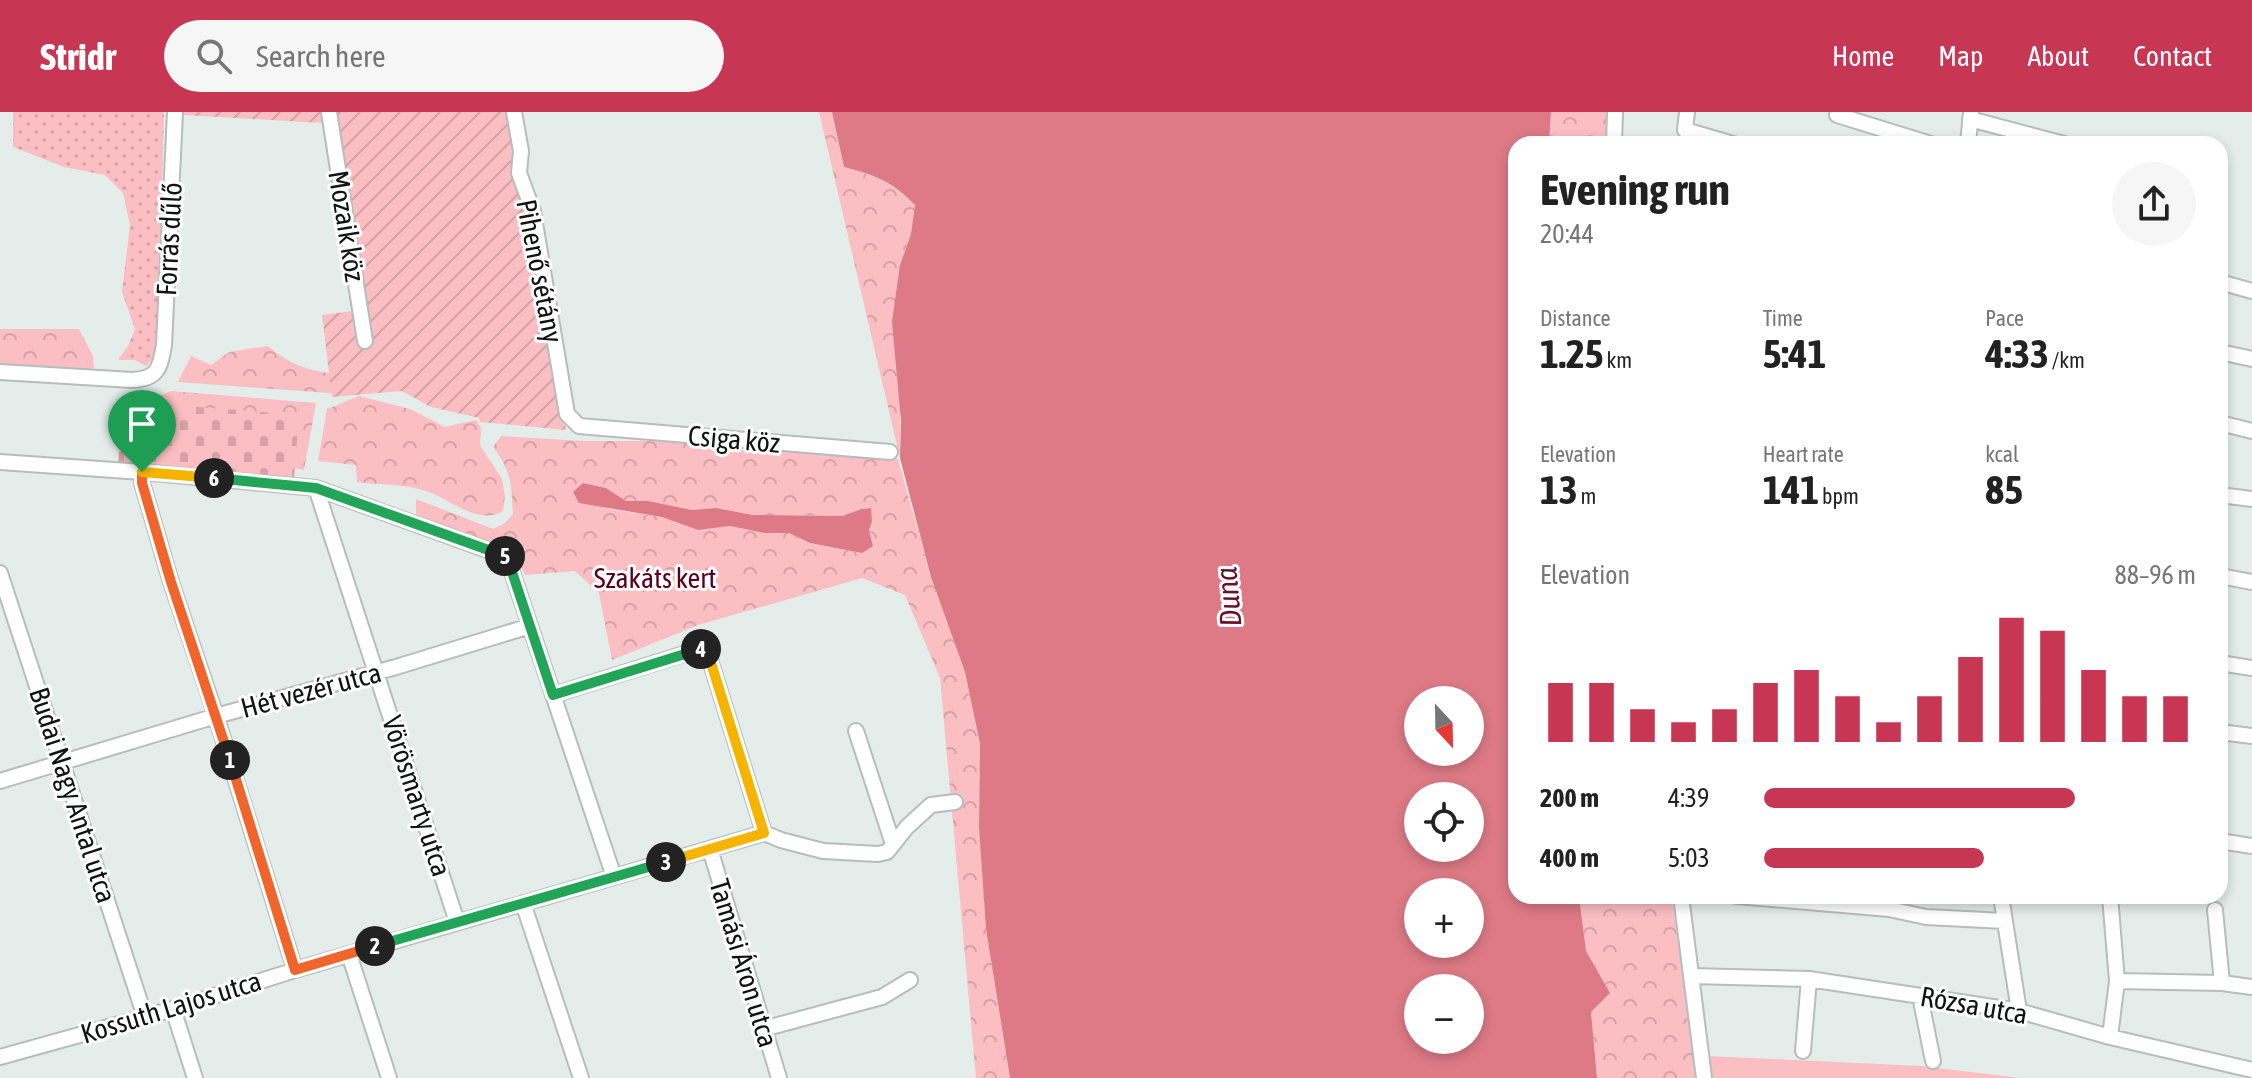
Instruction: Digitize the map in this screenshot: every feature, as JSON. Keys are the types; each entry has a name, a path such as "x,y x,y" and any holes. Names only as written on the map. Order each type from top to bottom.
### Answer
{"street":[{"name":"Forrás dűlő","path":"0,372 132,380 145,379 160,366 164,345 175,112"},
{"name":"Mozaik köz","path":"329,112 365,341"},
{"name":"Pihenő sétány","path":"514,112 521,151 519,173 533,211 567,414 579,426"},
{"path":"1614,136 1615,112"},
{"path":"1687,112 1685,130 1706,136"},
{"path":"1837,115 1905,136"},
{"path":"1969,136 1971,116 2037,136"},
{"path":"2228,284 2252,291"},
{"path":"2228,354 2252,359"},
{"path":"2228,425 2252,431"},
{"name":"Csiga köz","path":"579,426 890,452"},
{"path":"0,462 316,488 507,557 614,877"},
{"path":"142,472 142,483 171,582 295,970"},
{"name":"Vörösmarty utca","path":"316,488 457,922"},
{"path":"2228,496 2252,499"},
{"name":"Budai Nagy Antal utca","path":"0,573 145,1017"},
{"path":"2228,578 2252,582"},
{"name":"Hét vezér utca","path":"0,781 530,626"},
{"path":"553,695 706,647 764,833 823,851 878,854 887,852 907,827 931,805 955,802"},
{"path":"2228,664 2252,668"},
{"path":"856,731 893,844"},
{"path":"2228,733 2252,736"},
{"name":"Kossuth Lajos utca","path":"0,1057 173,1009 295,970 764,833"},
{"path":"2228,842 2252,846"},
{"name":"Tamási Áron utca","path":"710,849 779,1078"},
{"path":"523,903 581,1078"},
{"path":"1682,904 1704,1078"},
{"path":"1867,904 1926,917 2005,921"},
{"path":"2002,904 2019,1011"},
{"path":"2110,1037 2117,981 2111,904"},
{"path":"2215,910 2222,983"},
{"path":"349,954 389,1078"},
{"name":"Rózsa utca","path":"1691,976 1809,979 2019,1011 2110,1037 2252,1070"},
{"path":"1803,1051 1809,979"},
{"path":"763,1029 882,997 910,980"},
{"path":"2117,981 2222,983 2252,987"},
{"path":"1920,996 1933,1061"},
{"path":"173,1009 195,1078"}],"green space":[{"path":"13,112 164,112 158,336 153,359 146,366 135,360 118,360 135,329 122,292 130,225 123,193 105,175 64,167 13,147"},
{"path":"184,112 508,112 566,430 480,422 479,418 431,407 402,391 332,397 322,315 352,311 322,123 184,115"},
{"path":"819,112 832,112 844,167 883,180 915,205 911,234 900,265 900,458"},
{"path":"1551,112 1610,112 1611,136 1550,136"},
{"path":"0,329 79,329 93,356 94,372 0,366"},
{"path":"268,346 299,366 335,374 343,394 178,382 191,356 211,365 229,352"},
{"path":"171,391 316,403 304,470 284,466 129,408"},
{"path":"359,396 410,409 445,427 476,420 481,428 480,445 502,479 505,496 503,511 484,515 464,510 418,489 357,482 356,465 318,461 327,409"},
{"path":"123,401 299,415 294,478 118,465"},
{"name":"Szakáts kert","path":"501,436 655,441 898,459 931,577 965,672 980,745 979,828 986,929 1010,1078 976,1078 940,678 905,595 862,578 698,625 612,660 599,593 575,571 525,575 516,556 416,519 416,499 493,529 505,523 513,514 511,486 504,464 493,447","holes":["584,483 606,488 626,501 648,501 692,510 716,508 753,515 844,516 870,508 872,521 869,530 873,545 862,553 810,543 789,533 764,533 730,526 698,530 662,517 610,509 573,492"]},
{"path":"1580,904 1672,904 1701,1078 1597,1078 1591,1011 1610,993 1586,951"},
{"path":"1707,1056 1920,1066 2020,1078 1711,1078"}],"water":[{"name":"Duna","path":"832,112 1551,112 1550,136 1508,136 1508,904 1580,904 1586,951 1610,993 1591,1012 1597,1078 1010,1078 986,929 979,828 980,744 965,672 931,577 900,458 901,421 892,322 900,265 911,234 915,205 883,180 844,167"},
{"path":"583,483 606,488 626,501 648,501 692,510 716,508 753,515 843,516 871,508 869,530 873,546 862,553 810,543 789,533 764,533 730,526 698,530 662,517 579,503 573,492"}],"route":[{"path":"142,472 316,488 507,557 553,695 706,647 764,833 295,970 171,582 142,483 142,472"}]}
